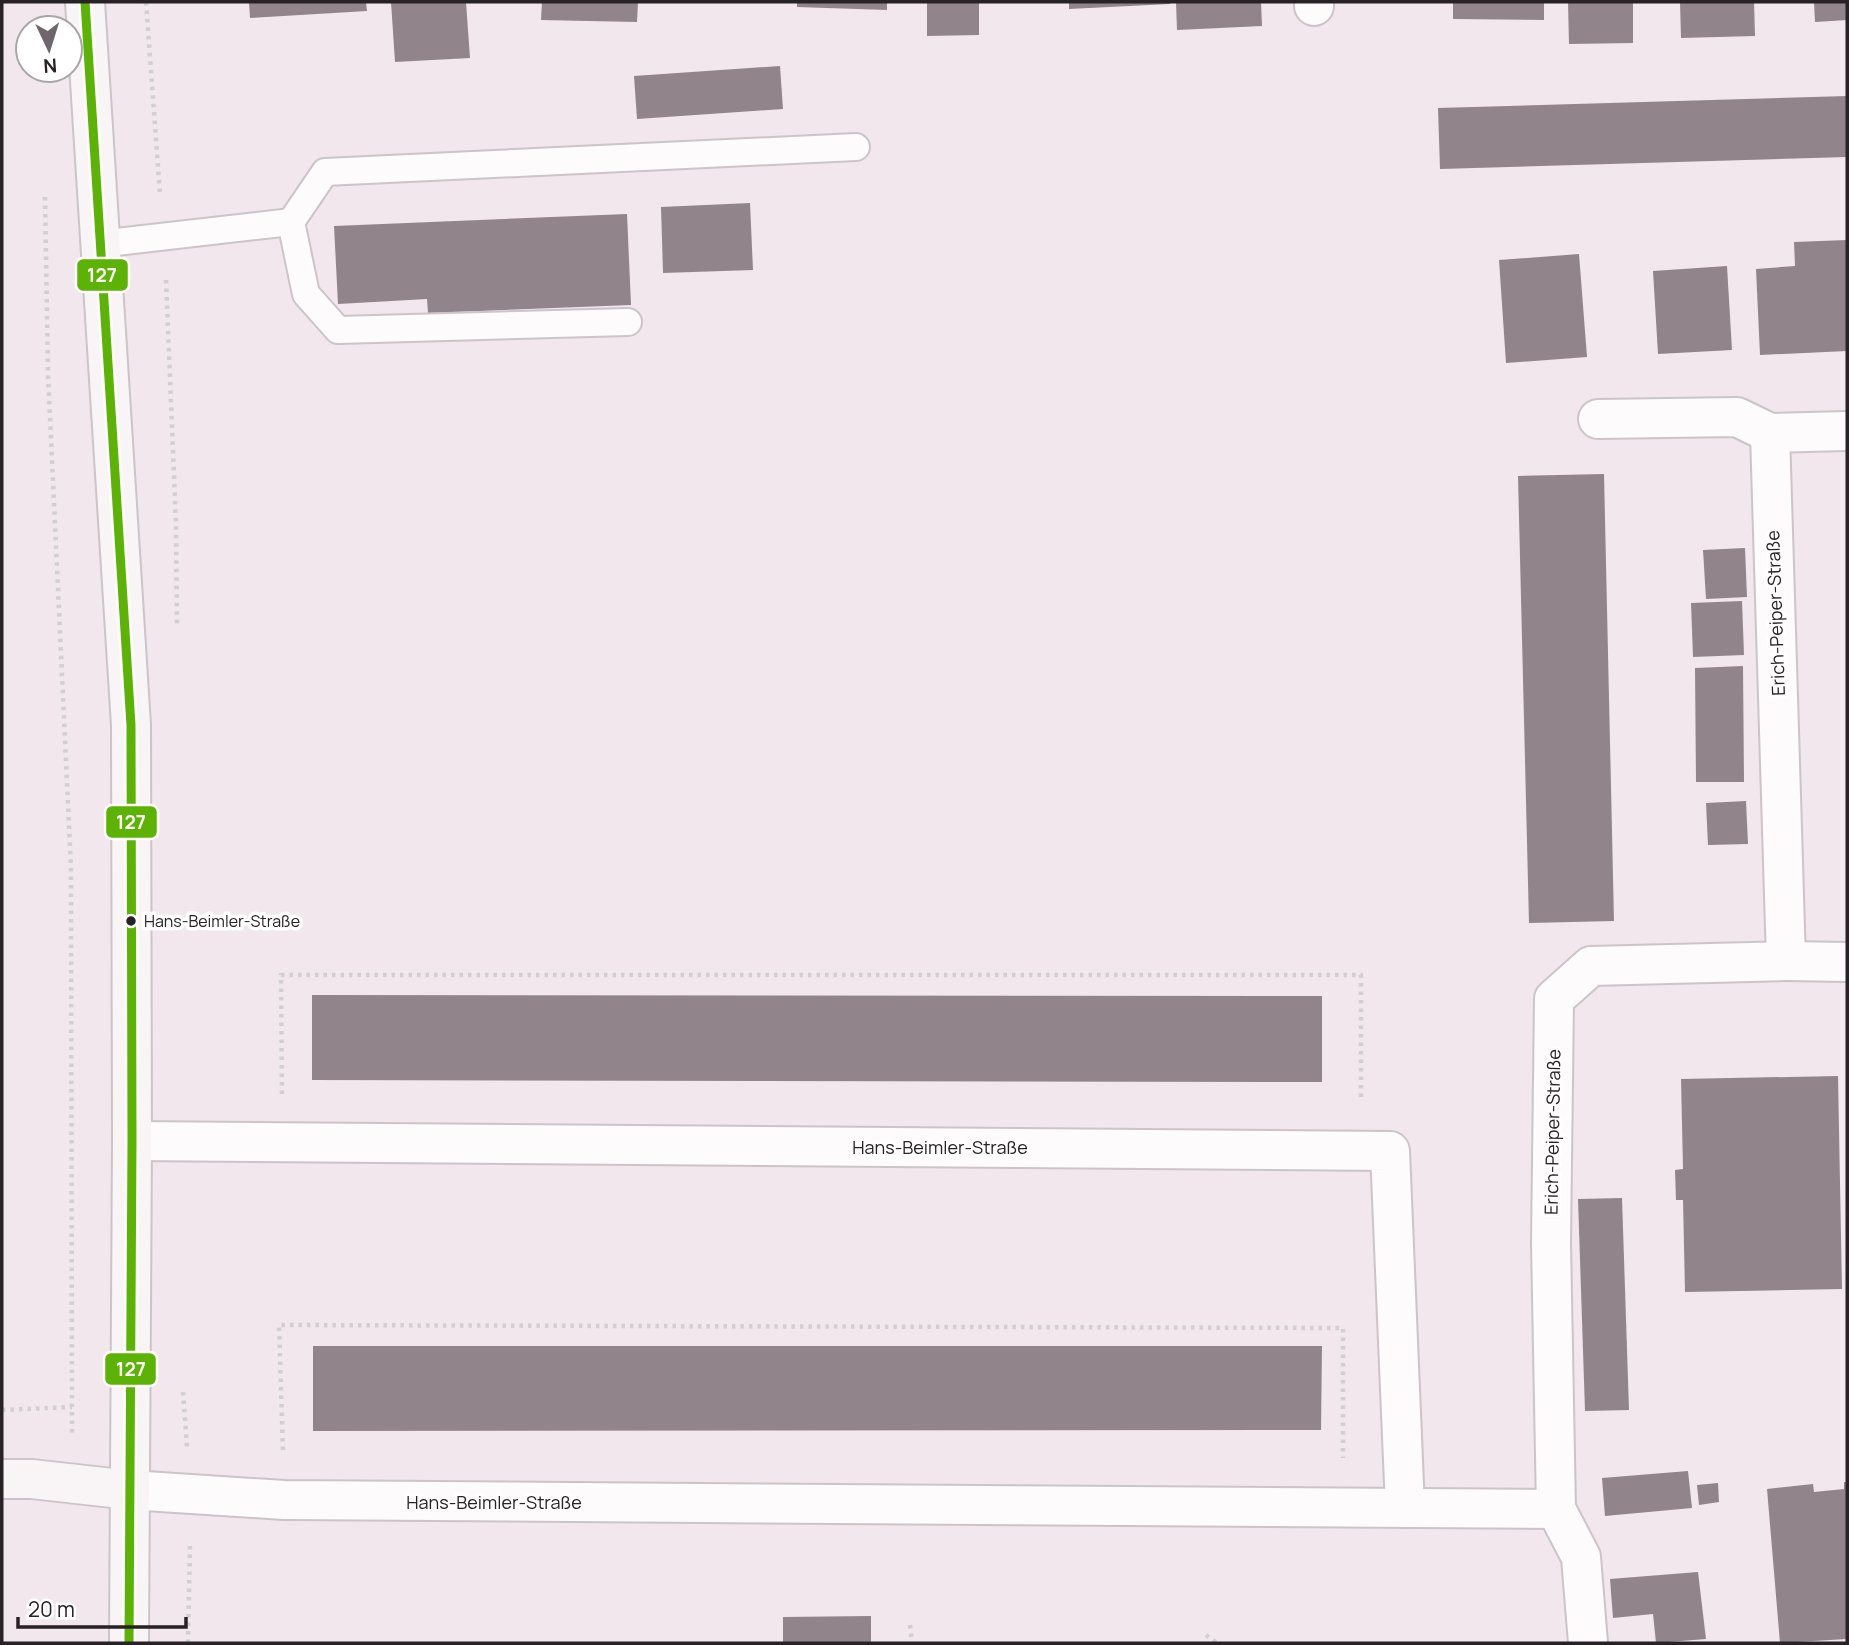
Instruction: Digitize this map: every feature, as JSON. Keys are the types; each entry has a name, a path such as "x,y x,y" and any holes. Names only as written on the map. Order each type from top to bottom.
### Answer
{"main road":[{"path":"85,2 131,725 129,1643"},
{"path":"2,1479 130,1490"}],"street":[{"path":"1598,419 1737,417 1770,433 1847,431"},
{"name":"Erich-Peiper-Straße","path":"1770,433 1786,961"},
{"name":"Erich-Peiper-Straße","path":"1556,1509 1551,1243 1554,999 1591,966 1847,962"},
{"name":"Hans-Beimler-Straße","path":"132,1141 1390,1151 1405,1508"},
{"name":"Hans-Beimler-Straße","path":"130,1490 284,1500 1556,1509"},
{"path":"1556,1509 1581,1557 1588,1643"}],"lane":[{"path":"628,322 338,330 306,294 290,222 325,172 856,147"},
{"path":"99,244 290,222"}],"path":[{"path":"44,197 48,373 71,869 71,1483"},
{"path":"282,1142 281,975 1362,975 1361,1151"},
{"path":"284,1500 279,1325 1343,1328 1343,1508"},
{"path":"2,1410 72,1407"},
{"path":"188,1643 191,1494"},
{"path":"910,1625 912,1643"},
{"path":"1206,1635 1217,1643"}],"building":[{"path":"249,2 366,2 367,11 250,18"},
{"path":"391,2 466,2 470,58 395,62"},
{"path":"542,2 638,2 637,22 541,20"},
{"path":"797,2 887,2 887,10 797,7"},
{"path":"927,2 979,2 979,35 927,36"},
{"path":"1069,2 1170,2 1170,4 1069,9"},
{"path":"1176,2 1261,2 1262,26 1177,30"},
{"path":"1453,2 1544,2 1544,20 1453,19"},
{"path":"1568,2 1633,2 1633,43 1569,44"},
{"path":"1680,2 1754,2 1755,36 1681,38"},
{"path":"1814,2 1847,2 1847,20 1815,22"},
{"path":"780,66 783,109 637,119 634,76"},
{"path":"1847,96 1847,157 1440,169 1438,108"},
{"path":"750,203 753,270 663,273 661,207"},
{"path":"627,214 631,305 428,313 427,299 338,304 334,226"},
{"path":"1847,240 1847,351 1760,355 1756,269 1795,266 1794,242"},
{"path":"1579,254 1587,357 1506,363 1499,260"},
{"path":"1727,266 1732,350 1658,354 1653,271"},
{"path":"1604,474 1614,921 1529,923 1518,476"},
{"path":"1745,548 1747,597 1706,599 1703,550"},
{"path":"1742,601 1744,655 1693,657 1691,603"},
{"path":"1743,666 1744,782 1696,782 1695,668"},
{"path":"1746,801 1748,844 1708,845 1706,803"},
{"path":"312,995 1322,996 1322,1082 312,1080"},
{"path":"1838,1076 1842,1289 1685,1292 1683,1200 1676,1200 1675,1170 1683,1169 1681,1079"},
{"path":"1622,1198 1629,1410 1585,1411 1578,1199"},
{"path":"313,1346 1322,1346 1321,1430 313,1431"},
{"path":"1688,1471 1692,1508 1605,1516 1602,1478"},
{"path":"1844,1482 1847,1482 1847,1639 1780,1643 1767,1489 1813,1484 1814,1492 1844,1489"},
{"path":"1718,1483 1719,1502 1699,1505 1697,1485"},
{"path":"1698,1572 1706,1639 1656,1643 1653,1614 1613,1618 1610,1579"},
{"path":"871,1616 871,1643 783,1643 783,1617"}],"transit line":[{"name":"127","path":"85,2 131,725 129,1643"}],"place":[{"name":"Hans-Beimler-Straße","path":"131,921"}]}
